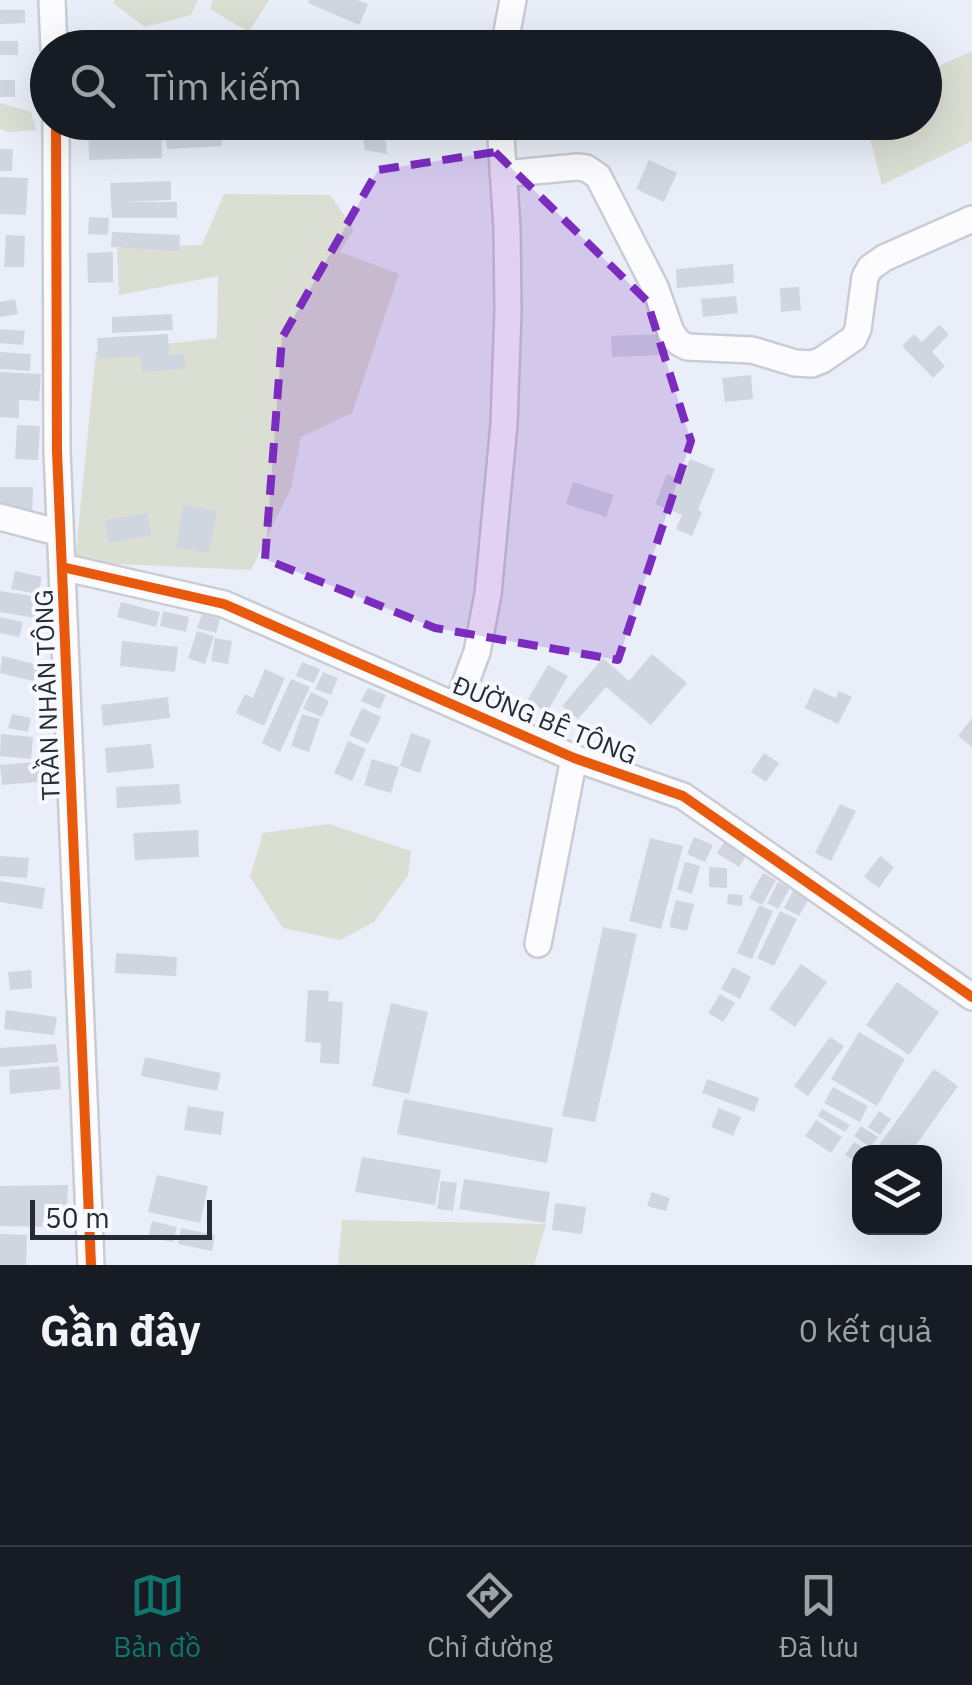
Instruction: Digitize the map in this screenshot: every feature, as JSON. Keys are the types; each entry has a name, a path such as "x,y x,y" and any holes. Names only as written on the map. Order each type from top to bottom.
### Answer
{"street":[{"path":"52,0 53,30"},
{"path":"507,30 513,0"},
{"name":"TRẦN NHÂN TÔNG","path":"56,140 56,451 91,1265"},
{"path":"457,706 477,652 488,594 504,424 508,311 501,140"},
{"path":"503,174 586,168 598,176 655,287 678,342 687,346 752,350 795,363 822,360 854,338 870,268 972,218"},
{"path":"0,517 60,533"},
{"name":"ĐƯỜNG BÊ TÔNG","path":"62,567 224,604 574,758 682,796 972,997"},
{"path":"538,944 574,758"}],"highlighted area":[{"path":"495,152 647,301 691,441 618,660 435,628 265,559 282,338 378,170"}],"shaded area":[{"path":"198,0 191,15 145,27 113,3"},
{"path":"213,0 269,0 250,30 210,9"},
{"path":"972,51 972,141 882,185 870,140 942,140 942,64"},
{"path":"0,103 30,112 30,130 0,129"},
{"path":"224,194 330,195 354,229 340,252 399,274 352,413 301,437 291,488 251,570 75,562 96,352 217,338 218,276 119,295 117,248 202,245"},
{"path":"329,824 411,851 408,875 374,922 340,940 283,928 250,877 263,833"},
{"path":"342,1220 546,1224 534,1265 338,1265"}],"building":[{"path":"357,0 368,4 359,25 308,3"},
{"path":"0,10 25,10 25,23 0,24"},
{"path":"0,41 18,41 18,55 0,55"},
{"path":"0,80 15,80 15,97 0,97"},
{"path":"88,140 162,140 162,158 89,160"},
{"path":"166,140 222,140 222,146 167,149"},
{"path":"363,140 386,141 387,154 365,150"},
{"path":"0,149 13,149 12,171 0,171"},
{"path":"649,160 677,173 664,202 636,189"},
{"path":"0,177 28,178 26,215 0,214"},
{"path":"171,181 171,200 126,202 177,202 177,218 112,218 110,183"},
{"path":"89,217 109,218 108,235 88,234"},
{"path":"112,232 180,235 179,251 111,247"},
{"path":"6,235 25,236 24,267 4,267"},
{"path":"113,252 113,282 88,283 87,253"},
{"path":"733,264 734,283 677,288 676,269"},
{"path":"799,287 801,310 781,312 780,288"},
{"path":"736,296 738,313 703,317 701,299"},
{"path":"15,299 18,314 0,317 0,302"},
{"path":"172,314 173,330 112,333 112,317"},
{"path":"939,325 949,334 932,352 945,366 933,378 902,346 914,334 922,342"},
{"path":"0,329 25,331 23,345 0,343"},
{"path":"168,334 169,355 184,354 185,369 142,372 141,356 98,359 97,338"},
{"path":"661,334 662,355 612,357 611,336"},
{"path":"0,352 31,354 30,371 0,369"},
{"path":"0,372 41,374 39,401 19,400 19,418 0,417"},
{"path":"751,375 753,399 725,402 722,378"},
{"path":"17,425 40,426 38,460 15,459"},
{"path":"690,459 715,469 692,536 676,529 682,515 655,504 667,474 681,480"},
{"path":"573,482 614,495 606,517 566,504"},
{"path":"0,487 33,487 32,524 0,524"},
{"path":"183,505 217,511 209,553 176,548"},
{"path":"147,513 151,535 109,543 104,520"},
{"path":"15,571 42,577 38,594 11,589"},
{"path":"0,591 46,598 42,619 0,612"},
{"path":"121,602 160,612 156,627 117,617"},
{"path":"163,611 189,617 186,632 160,626"},
{"path":"202,614 220,619 216,633 197,628"},
{"path":"0,617 23,622 19,637 0,633"},
{"path":"197,631 214,636 205,664 188,658"},
{"path":"215,638 232,641 228,664 211,661"},
{"path":"122,641 178,647 175,672 120,666"},
{"path":"652,654 687,683 651,725 606,687 578,719 562,706 603,658 629,681"},
{"path":"2,656 54,669 50,685 0,673"},
{"path":"302,662 320,669 314,683 296,676"},
{"path":"548,665 568,676 547,712 527,701"},
{"path":"265,669 285,678 264,726 236,713 245,694 253,698"},
{"path":"323,672 338,678 331,695 315,689"},
{"path":"291,679 310,687 280,752 262,743"},
{"path":"368,688 386,695 380,709 361,701"},
{"path":"814,688 836,698 839,691 852,697 838,724 805,708"},
{"path":"311,692 329,701 322,717 303,709"},
{"path":"168,697 170,718 103,726 101,705"},
{"path":"362,708 381,717 368,744 349,735"},
{"path":"12,714 31,718 28,732 8,728"},
{"path":"302,714 320,719 309,752 291,746"},
{"path":"972,718 972,747 958,736"},
{"path":"411,733 431,740 420,773 400,766"},
{"path":"1,734 33,737 31,759 0,756"},
{"path":"348,741 366,749 352,781 334,773"},
{"path":"151,744 154,768 107,773 105,748"},
{"path":"764,753 779,763 766,782 751,772"},
{"path":"372,759 399,767 391,793 364,785"},
{"path":"48,761 49,781 2,785 0,765"},
{"path":"179,784 181,804 117,808 116,787"},
{"path":"840,804 856,811 831,861 815,853"},
{"path":"198,830 199,857 135,860 133,833"},
{"path":"694,837 713,845 705,862 687,854"},
{"path":"650,838 683,846 661,929 629,921"},
{"path":"726,839 748,852 739,867 717,853"},
{"path":"0,856 29,858 27,878 0,876"},
{"path":"880,856 894,867 879,888 864,877"},
{"path":"685,862 700,866 692,894 677,889"},
{"path":"709,867 727,868 727,888 709,887"},
{"path":"763,873 776,880 762,905 749,898"},
{"path":"0,881 45,888 42,909 0,902"},
{"path":"778,882 790,888 778,909 767,903"},
{"path":"794,889 810,897 799,916 784,908"},
{"path":"728,894 743,895 742,906 727,904"},
{"path":"676,900 694,904 687,931 669,927"},
{"path":"759,905 773,911 752,959 737,953"},
{"path":"780,911 797,919 774,966 757,958"},
{"path":"603,927 637,934 595,1122 562,1116"},
{"path":"116,953 177,957 176,976 115,973"},
{"path":"801,964 827,982 795,1027 769,1009"},
{"path":"733,967 751,977 740,999 721,989"},
{"path":"31,970 32,988 10,990 8,972"},
{"path":"897,982 939,1012 909,1055 866,1025"},
{"path":"308,990 329,991 328,1001 343,1002 339,1064 320,1063 321,1043 305,1042"},
{"path":"720,994 735,1003 723,1022 708,1013"},
{"path":"391,1003 428,1012 409,1094 372,1086"},
{"path":"6,1010 57,1017 54,1035 4,1029"},
{"path":"859,1032 905,1059 877,1106 831,1079"},
{"path":"830,1037 844,1046 808,1096 794,1086"},
{"path":"56,1044 58,1062 0,1067 0,1048"},
{"path":"145,1057 221,1073 217,1091 141,1076"},
{"path":"59,1066 61,1089 10,1094 9,1070"},
{"path":"934,1069 958,1086 916,1145 879,1145"},
{"path":"707,1079 759,1098 754,1112 702,1093"},
{"path":"833,1087 868,1106 860,1122 824,1103"},
{"path":"404,1099 553,1128 547,1163 397,1134"},
{"path":"188,1106 224,1112 221,1135 184,1130"},
{"path":"719,1108 741,1117 733,1136 711,1127"},
{"path":"822,1109 850,1125 845,1132 818,1116"},
{"path":"879,1111 891,1119 880,1135 868,1127"},
{"path":"816,1120 842,1137 831,1153 805,1136"},
{"path":"861,1126 878,1137 867,1145 854,1136"},
{"path":"362,1157 441,1170 435,1205 355,1192"},
{"path":"157,1175 208,1186 200,1223 148,1212"},
{"path":"464,1179 550,1192 545,1223 459,1209"},
{"path":"441,1181 457,1183 453,1211 437,1209"},
{"path":"68,1185 66,1227 0,1226 0,1186"},
{"path":"652,1192 670,1198 666,1211 647,1206"},
{"path":"555,1203 586,1207 582,1234 552,1230"},
{"path":"152,1221 177,1227 173,1242 148,1237"},
{"path":"181,1228 215,1235 212,1251 178,1244"},
{"path":"0,1234 27,1235 26,1265 0,1265"}],"cycle path":[{"path":"56,140 57,451 91,1265"},
{"path":"62,567 224,604 574,758 683,796 972,997"}]}
